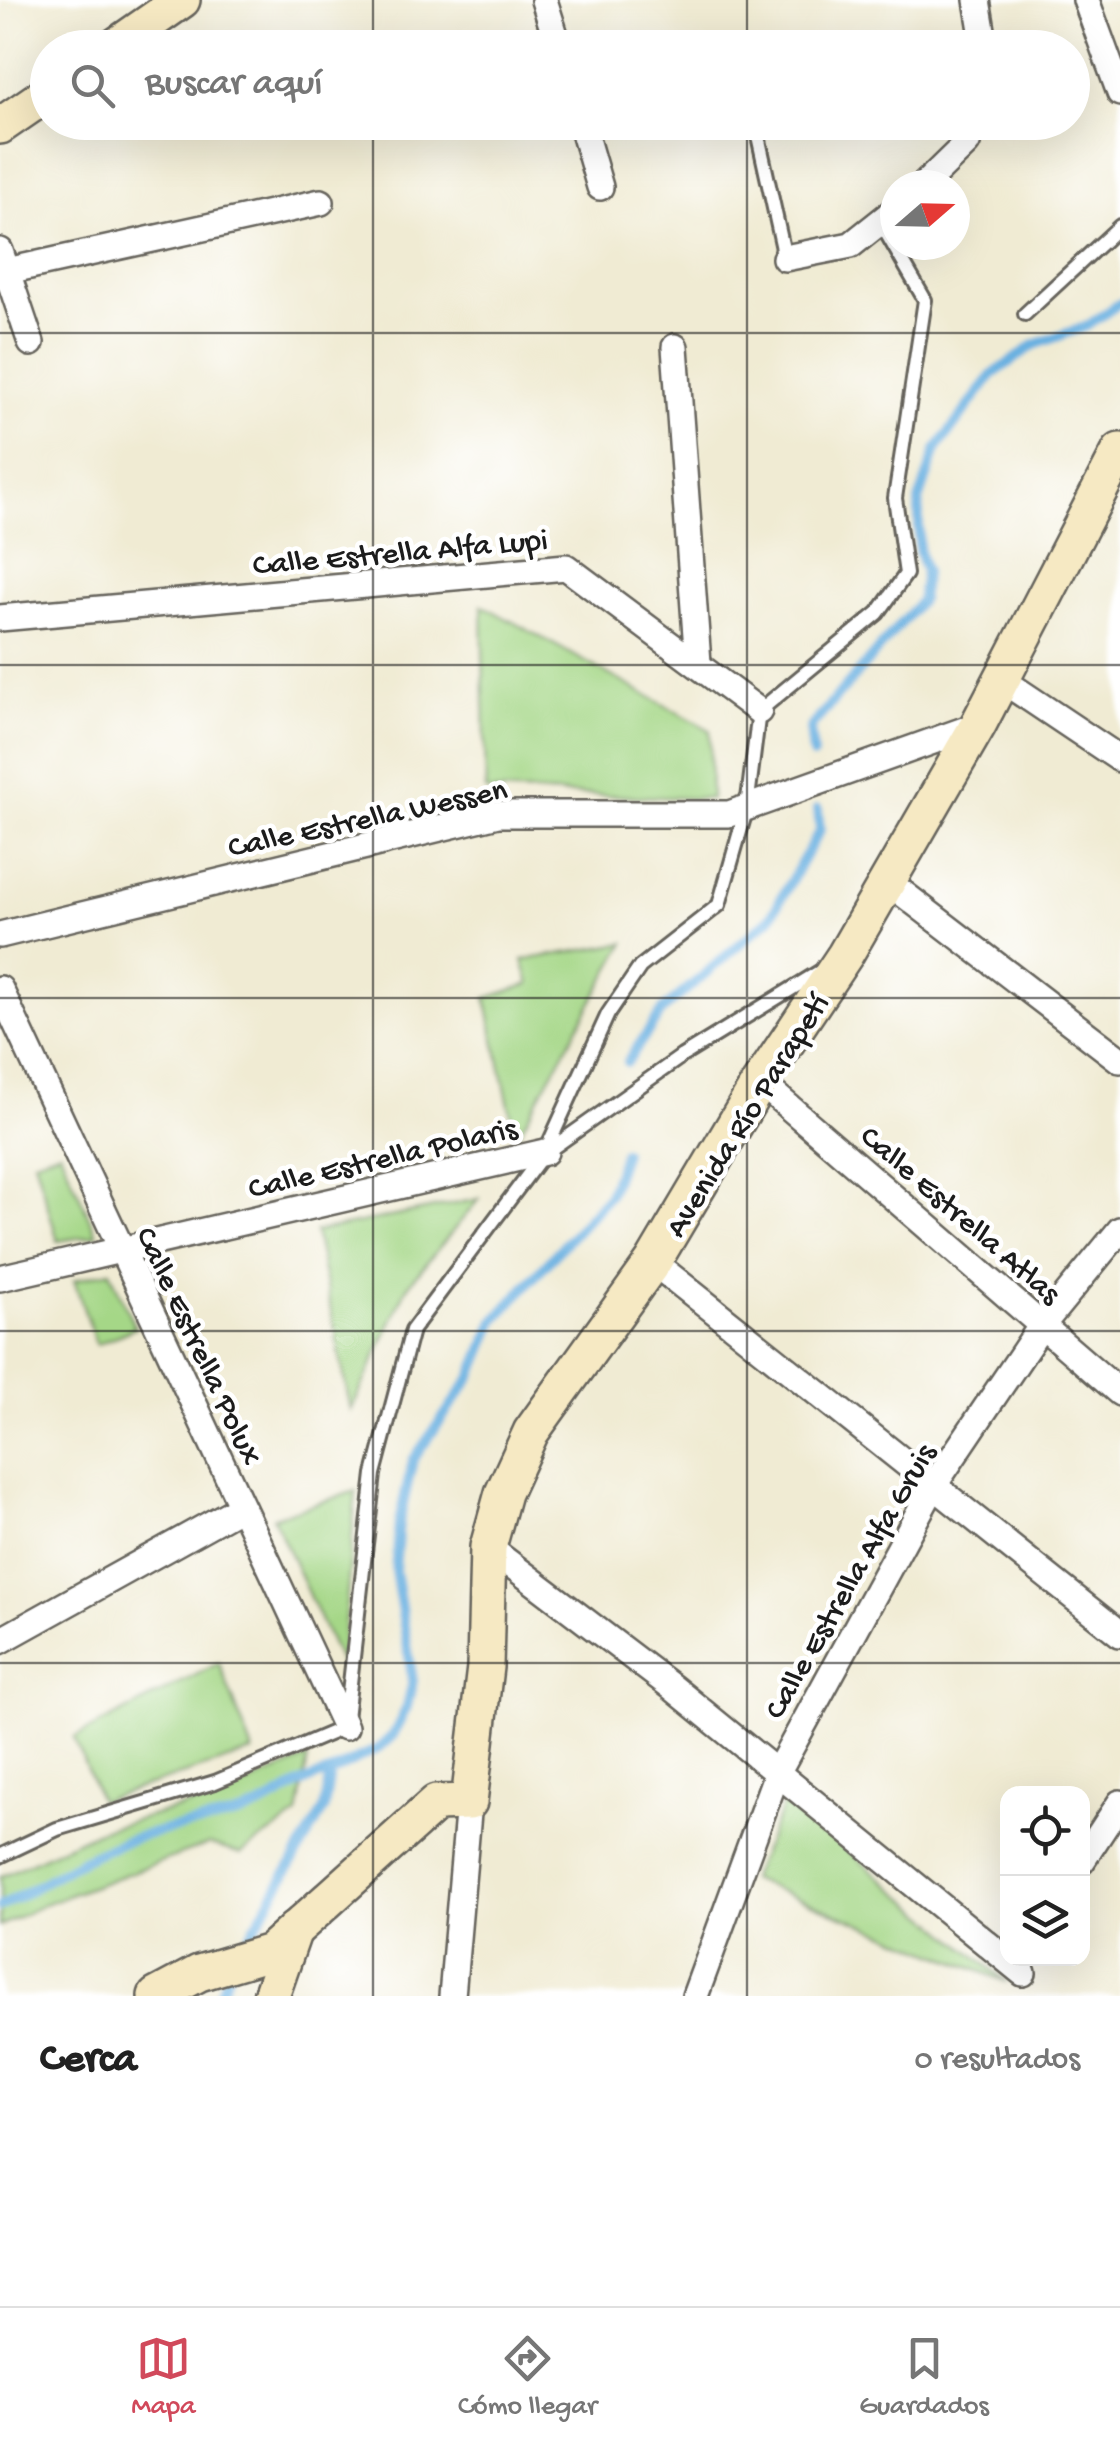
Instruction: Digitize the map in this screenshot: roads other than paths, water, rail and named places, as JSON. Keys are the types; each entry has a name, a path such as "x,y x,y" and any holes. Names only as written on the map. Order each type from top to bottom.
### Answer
{"street":[{"path":"139,30 182,0"},
{"path":"544,0 553,30"},
{"path":"977,0 982,30"},
{"path":"1086,0 1120,93"},
{"path":"0,126 30,105"},
{"path":"586,140 600,187"},
{"path":"940,170 969,140"},
{"path":"31,343 4,261 321,202"},
{"path":"785,258 851,244 880,221"},
{"path":"675,347 698,663"},
{"name":"Avenida Río Parapetí","path":"469,1802 485,1667 488,1546 502,1493 531,1432 653,1262 760,1082 845,955 978,725 1120,451"},
{"name":"Calle Estrella Alfa Lupi","path":"0,618 566,566 760,711"},
{"path":"999,678 1120,759"},
{"name":"Calle Estrella Wessen","path":"0,934 498,814 729,814 978,725"},
{"path":"888,882 1120,1060"},
{"name":"Calle Estrella Polux","path":"0,989 345,1727"},
{"name":"Calle Estrella Atlas","path":"760,1082 1120,1393"},
{"name":"Calle Estrella Polaris","path":"0,1278 546,1152"},
{"name":"Calle Estrella Alfa Gruis","path":"695,1996 777,1773 934,1485 1042,1325 1120,1230"},
{"path":"653,1262 1120,1634"},
{"path":"0,1641 241,1507"},
{"path":"488,1546 777,1773 1024,1976"},
{"path":"156,1996 198,1972 270,1952 436,1803 469,1802 452,1996"},
{"path":"1090,1849 1120,1803"},
{"path":"271,1996 296,1925"}],"lane":[{"path":"759,140 785,258"},
{"path":"1025,314 1120,226"},
{"path":"0,1856 57,1829 216,1782 345,1727 374,1474 412,1330 546,1152 608,1014 640,967 719,904 747,807 760,711 878,613 906,574 895,498 925,300 907,260"},
{"name":"Calle Estrella Polaris","path":"546,1152 682,1056 845,955"}],"waterway":[{"path":"813,755 810,728 921,600 925,571 919,550 919,501 936,450 992,375 1034,345 1087,326 1120,303"},
{"path":"627,1062 663,1010 770,918 820,830 818,809"},
{"path":"241,1950 324,1809 330,1773 379,1748 393,1735 407,1707 413,1681 395,1571 399,1522 413,1460 472,1376 495,1320 609,1195 624,1152"},
{"path":"0,1907 112,1846 241,1814 330,1773"},
{"path":"219,1996 228,1974"}]}
